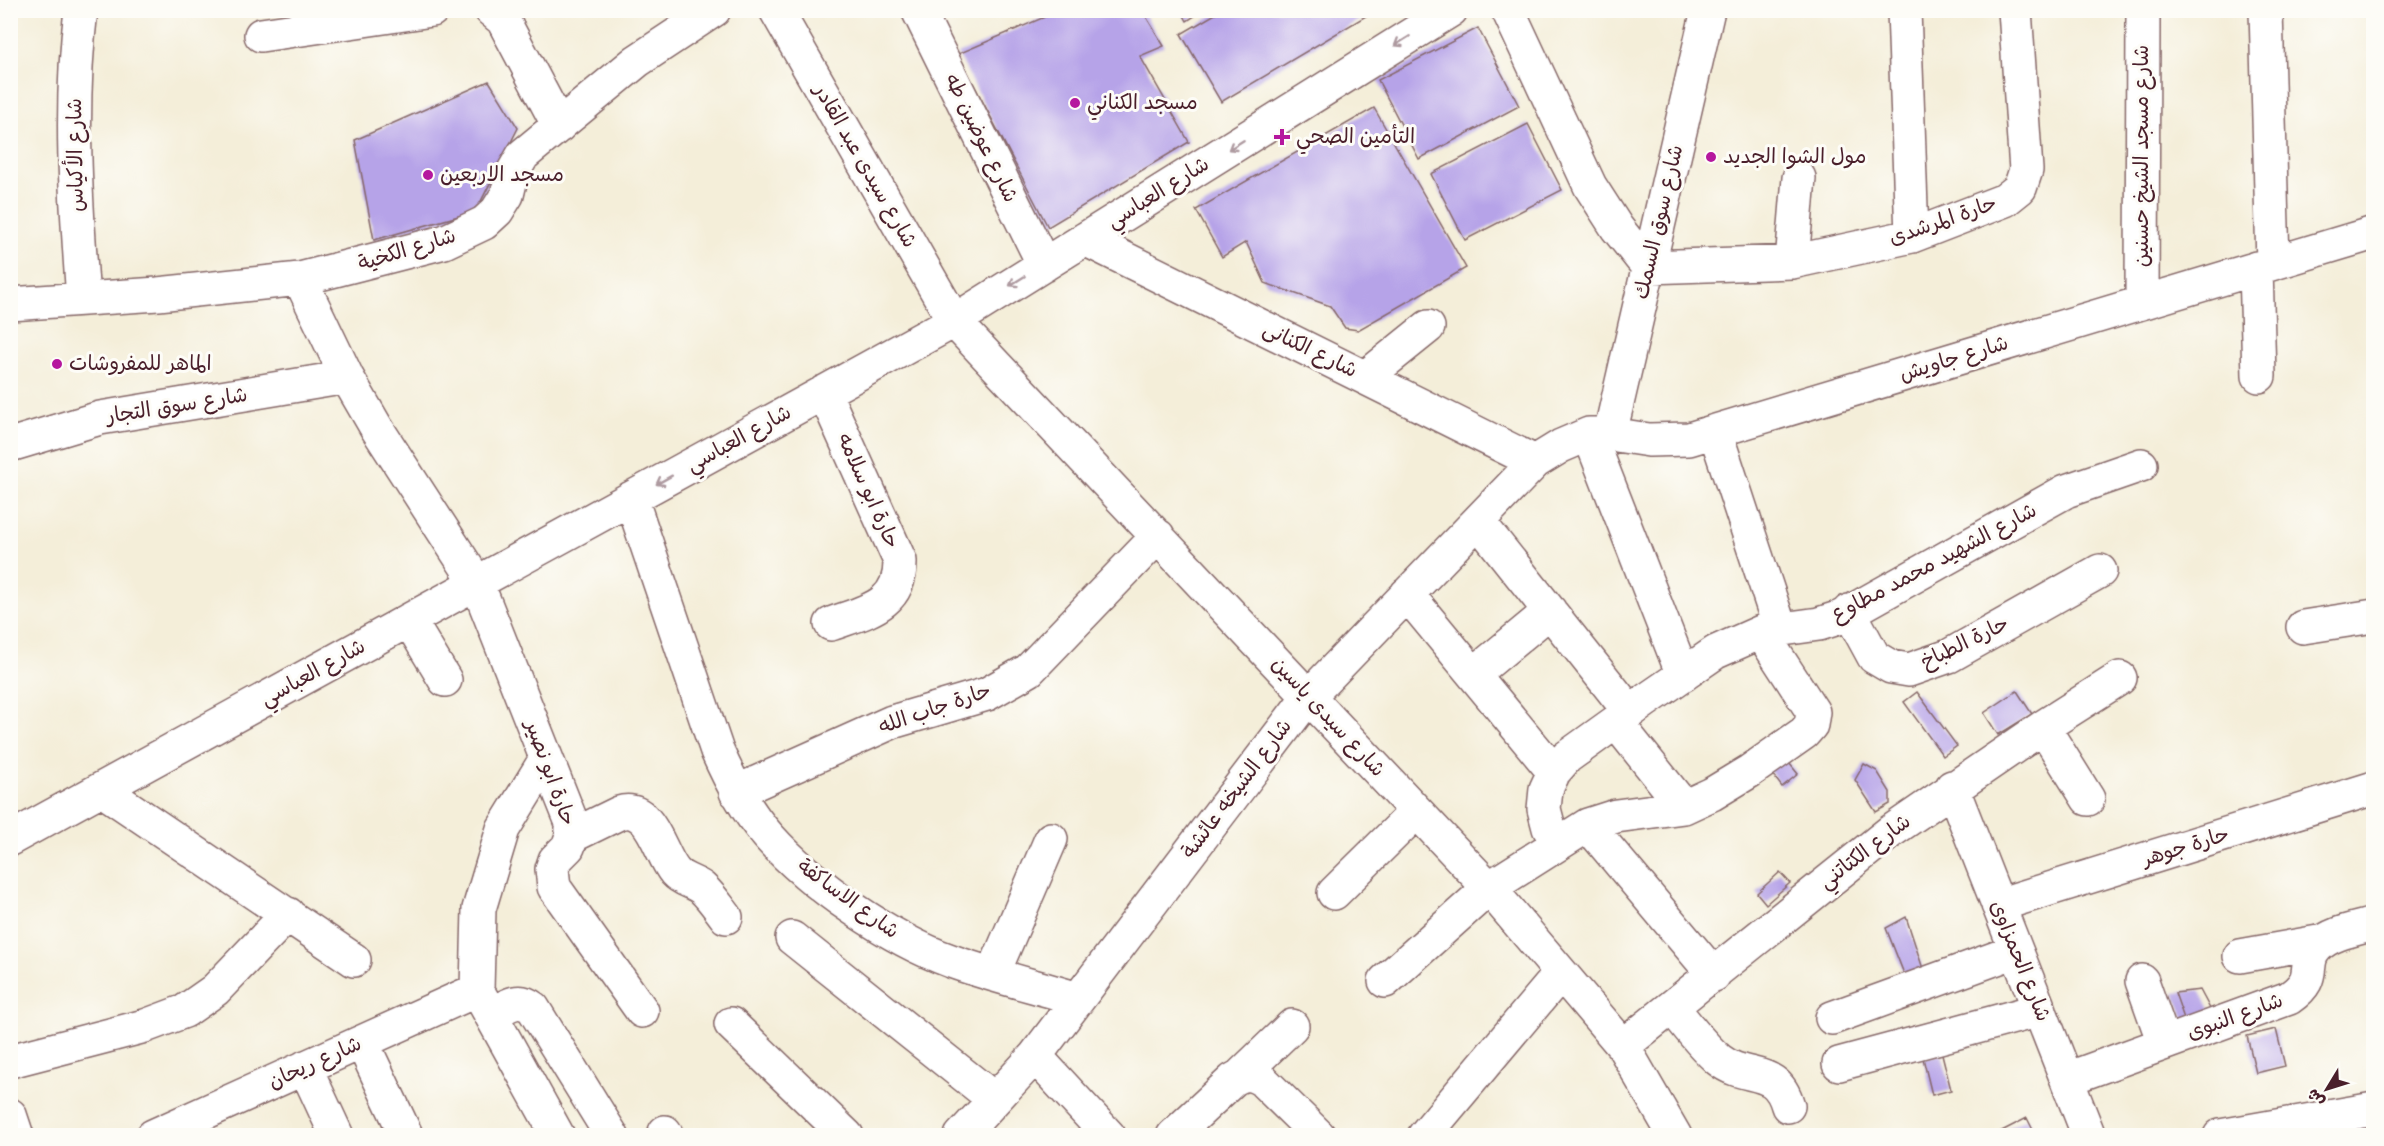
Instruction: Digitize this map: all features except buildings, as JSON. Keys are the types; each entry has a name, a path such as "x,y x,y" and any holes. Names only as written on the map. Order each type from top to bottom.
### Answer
{"street":[{"name":"شارع الأكياس","path":"81,10 75,56 74,174 83,299"},
{"path":"261,35 432,10"},
{"path":"491,10 502,20 559,126"},
{"name":"شارع الكخية","path":"10,304 300,279 444,242 484,223 497,211 507,195 512,174 523,155 637,61 714,10"},
{"name":"شارع سيدى عبد القادر","path":"776,10 954,321"},
{"name":"شارع عوضين طه","path":"918,10 1044,265"},
{"name":"شارع العباسي","path":"10,839 954,321 1451,10"},
{"path":"1508,10 1590,186 1617,228 1648,267"},
{"name":"شارع سوق السمك","path":"1599,434 1648,267 1708,10"},
{"path":"1904,10 1912,236"},
{"name":"حارة المرشدى","path":"1648,267 1792,262 1912,236 2013,195 2025,179 2026,170 2015,10"},
{"name":"شارع مسجد الشيخ حسنين","path":"2142,302 2143,10"},
{"path":"2259,376 2264,266 2266,10"},
{"path":"1792,262 1799,178"},
{"name":"شارع جاويش","path":"1599,434 1649,440 1689,439 2373,233"},
{"name":"شارع الكنانى","path":"1085,239 1535,462"},
{"name":"حارة ابو نصير","path":"300,279 347,378 376,428 477,583 572,822 572,836 568,847 555,860 552,869 554,887 642,1011"},
{"name":"شارع سيدى ياسين","path":"954,321 1489,888 1623,1046 1675,1136"},
{"path":"1366,377 1428,327"},
{"name":"شارع سوق التجار","path":"10,445 100,418 347,378"},
{"name":"حارة ابو سلامه","path":"824,392 900,561 900,574 896,588 888,598 877,606 831,624"},
{"path":"1385,981 1489,888 1588,825 1616,816 1684,807 1712,794 1750,771 1804,733 1811,725 1813,712 1771,630 1715,431"},
{"path":"1535,462 1561,446 1599,434 1683,675"},
{"name":"شارع الشيخه عائشة","path":"961,1136 1035,1056 1308,696 1535,462"},
{"name":"شارع الشهيد محمد مطاوع","path":"1558,844 1549,828 1544,809 1546,789 1554,772 1567,758 1716,652 1771,630 1819,624 1840,617 2066,491 2141,465"},
{"name":"شارع الاساكفة","path":"631,498 717,751 736,792 768,836 813,879 853,908 906,941 950,961 1078,999"},
{"path":"1478,521 1550,611 1684,807"},
{"name":"حارة جاب الله","path":"736,792 892,722 987,694 1029,670 1158,536"},
{"name":"حارة الطباخ","path":"1849,611 1874,657 1891,668 1909,670 1949,656 2100,572"},
{"path":"1407,594 1554,772"},
{"path":"1474,674 1550,611"},
{"path":"2303,627 2373,616"},
{"path":"409,620 446,680"},
{"name":"شارع الكتاتني","path":"1623,1046 1890,832 1952,787 2120,678"},
{"path":"2043,727 2088,799"},
{"path":"546,759 503,829 479,909 484,1002 558,1136"},
{"name":"شارع الحمزاوى","path":"1952,787 2089,1136"},
{"name":"حارة جوهر","path":"1998,905 2373,788"},
{"path":"101,789 354,960"},
{"path":"572,836 619,813 627,811 636,814 651,828 675,872 704,890 726,917"},
{"path":"1334,893 1416,812"},
{"path":"1588,825 1714,975"},
{"path":"993,974 1051,839"},
{"path":"10,1061 145,1026 184,1011 215,990 288,914"},
{"path":"2240,956 2324,941 2373,924"},
{"path":"792,939 994,1099"},
{"name":"شارع النبوى","path":"2067,1078 2289,998 2301,990 2309,977 2310,961 2315,948 2324,941"},
{"path":"1832,1018 2016,951"},
{"path":"1424,1136 1560,974"},
{"path":"2142,981 2164,1043"},
{"name":"شارع ريحان","path":"153,1136 362,1042 484,1002 523,1002 533,1008 612,1136"},
{"path":"1672,1008 1726,1066 1738,1071 1764,1075 1776,1082 1784,1093 1788,1106"},
{"path":"1839,1064 2040,1010"},
{"path":"731,1024 847,1136"},
{"path":"1173,1136 1293,1026"},
{"path":"362,1042 406,1135"},
{"path":"1035,1056 1109,1136"},
{"path":"305,1067 337,1136"},
{"path":"1242,1074 1252,1074 1262,1080 1319,1136"},
{"path":"2220,1136 2373,1109"},
{"path":"10,1115 17,1136"}],"place":[{"name":"مسجد الكناني","path":"1075,103"},
{"name":"التأمين الصحي","path":"1282,137"},
{"name":"مول الشوا الجديد","path":"1711,157"},
{"name":"مسجد الاربعين","path":"428,175"},
{"name":"الماهر للمفروشات","path":"57,364"}]}
